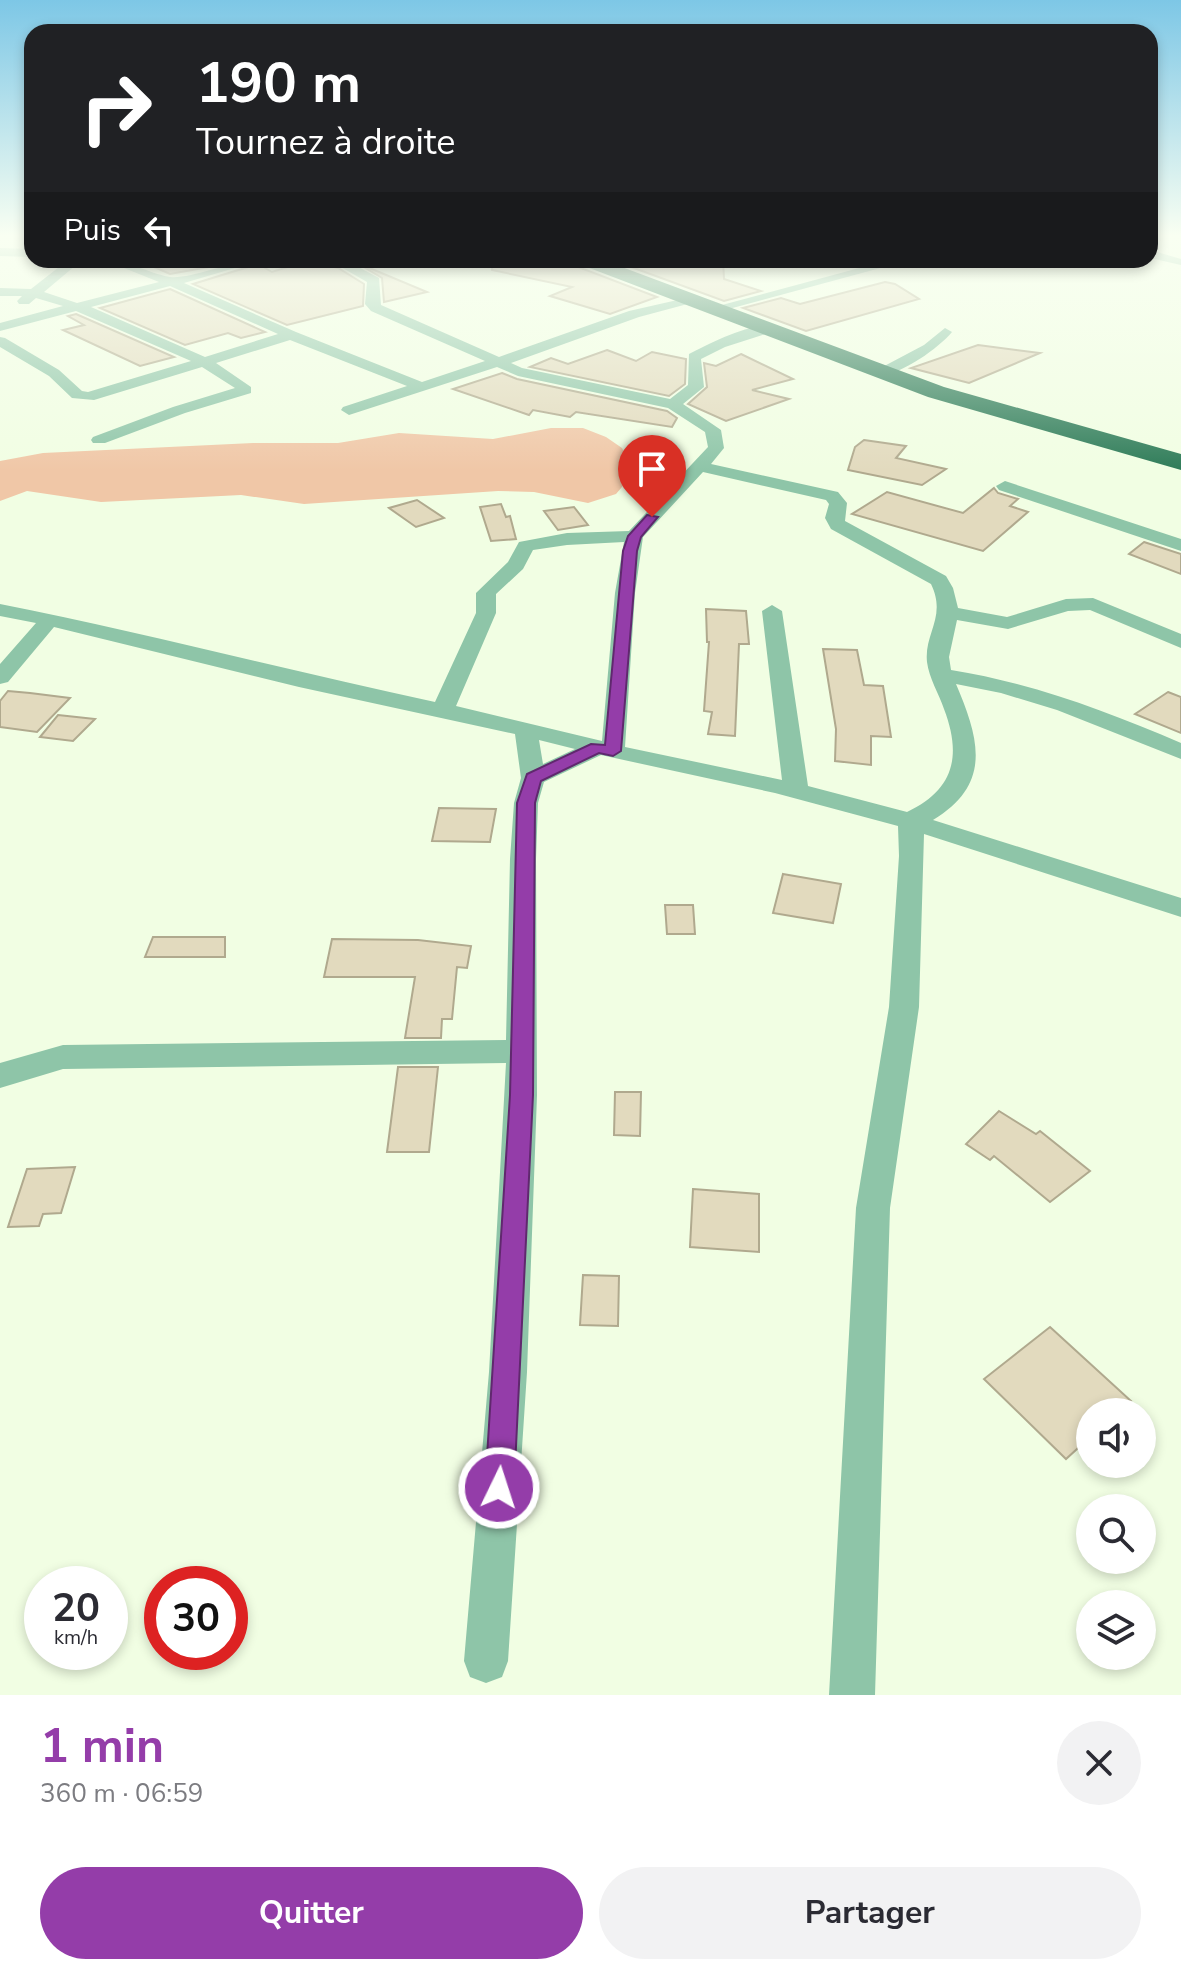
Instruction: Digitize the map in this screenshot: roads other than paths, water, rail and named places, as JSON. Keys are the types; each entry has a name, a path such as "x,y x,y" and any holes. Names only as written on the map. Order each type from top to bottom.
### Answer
{"highway":[{"path":"725,313 961,400 1181,462"}],"street":[{"path":"0,324 49,313"},
{"path":"91,313 215,366 246,390 179,410 99,440"},
{"path":"242,313 420,386"},
{"path":"387,313 518,372 673,404 713,430 716,448 634,536 605,750"},
{"path":"349,410 637,313"},
{"path":"673,404 696,387 694,357 720,344 767,329"},
{"path":"880,372 929,348 945,332"},
{"path":"0,341 54,373 81,397 291,335"},
{"path":"698,466 832,496 838,503 834,518 838,525 939,580 948,595 950,613 937,660 961,727 964,769 957,789 937,810 910,821"},
{"path":"1005,486 1181,545"},
{"path":"443,710 486,613 486,593 516,565 526,546 567,539 634,536"},
{"path":"950,613 1008,623 1066,605 1093,604 1181,642"},
{"path":"0,610 170,646 299,680 796,791 910,821 1181,908"},
{"path":"772,611 796,791"},
{"path":"0,677 30,646 49,620"},
{"path":"944,675 1015,688 1064,702 1181,752"},
{"path":"486,1661 508,1372 522,1051 523,859 526,803 533,778 526,730"},
{"path":"533,778 605,750"},
{"path":"852,1695 873,1208 904,1007 912,856 910,821"},
{"path":"0,1076 31,1064 63,1057 522,1051"}]}
